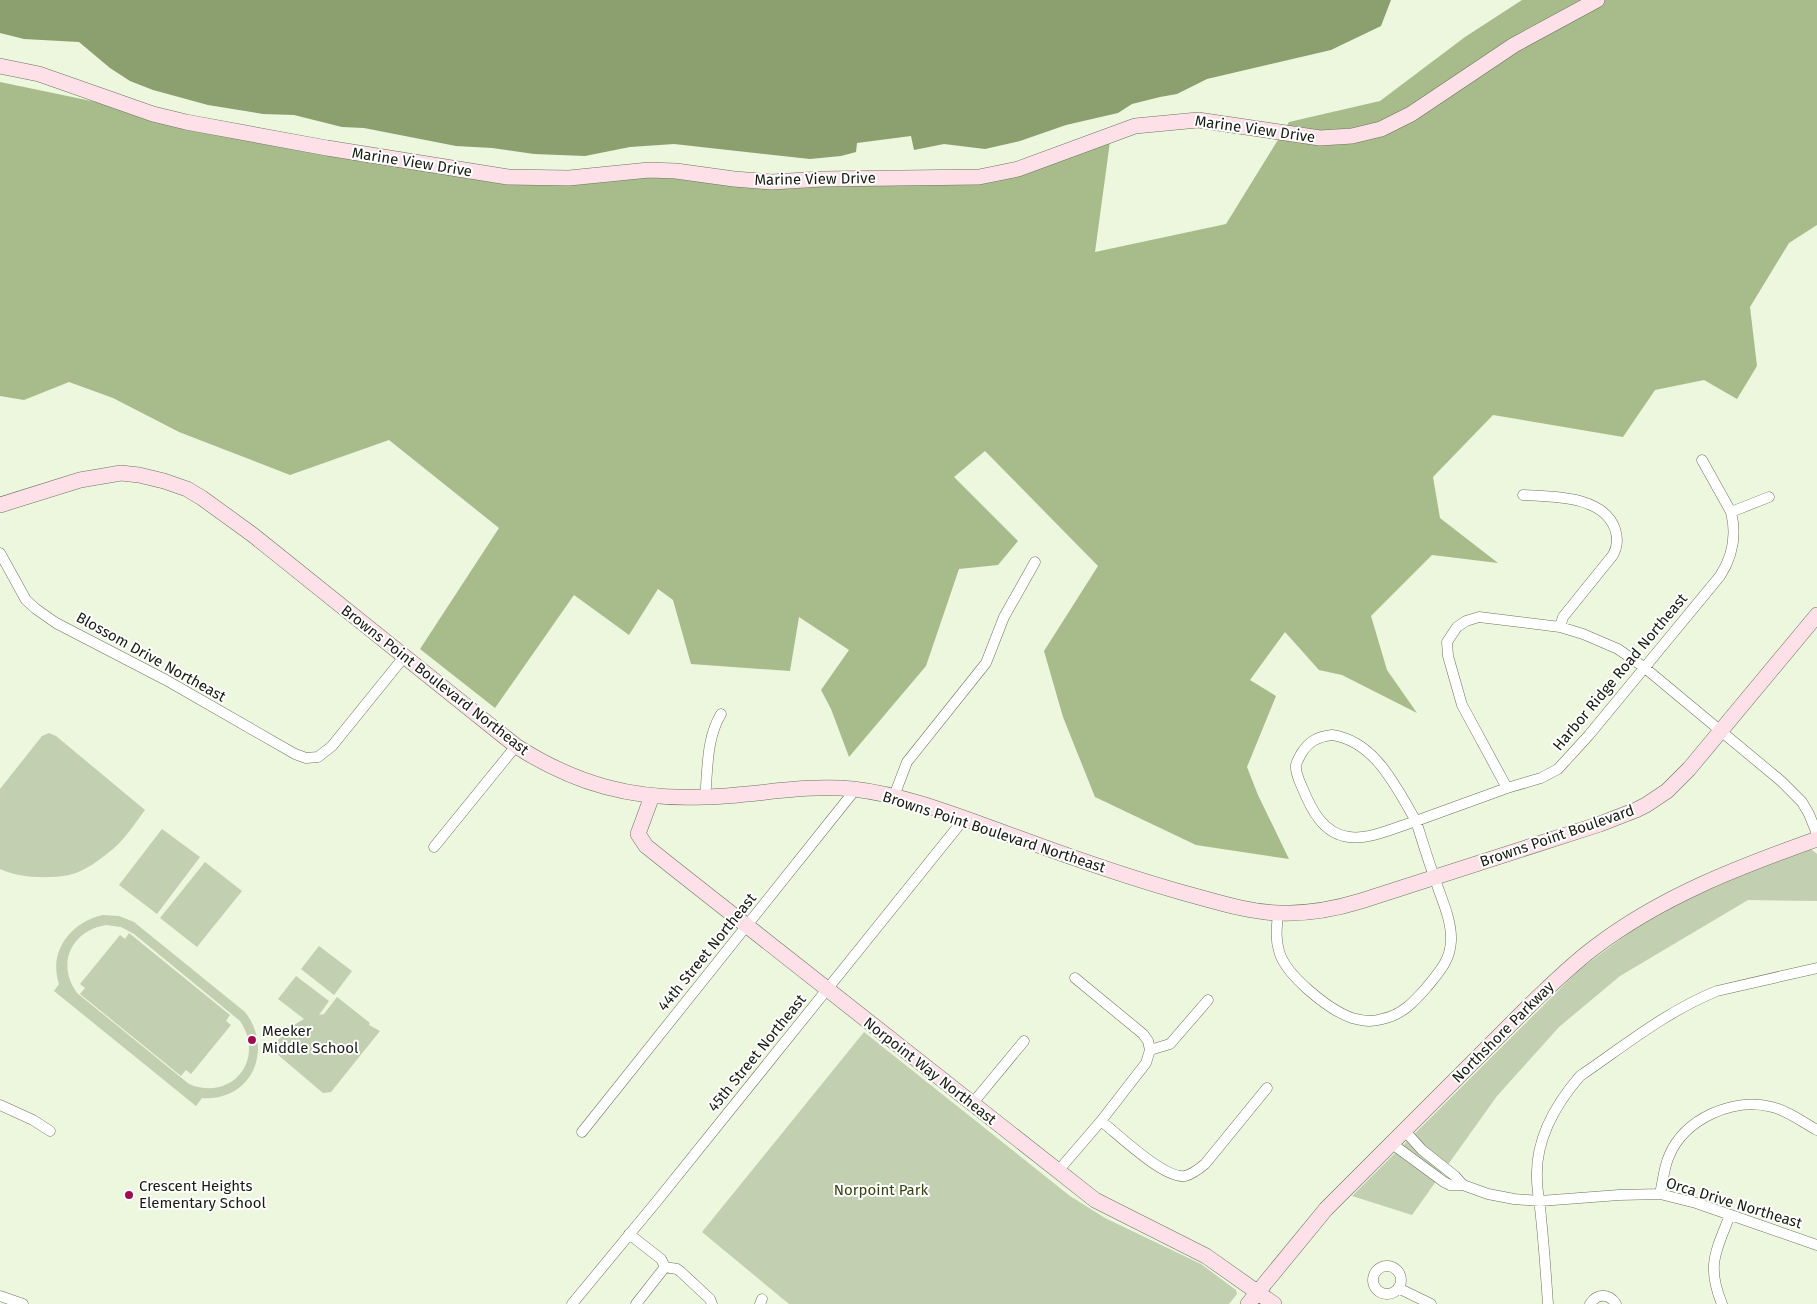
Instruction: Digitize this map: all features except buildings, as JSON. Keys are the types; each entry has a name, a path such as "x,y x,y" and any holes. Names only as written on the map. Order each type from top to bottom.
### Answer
{"street":[{"name":"Marine View Drive","path":"0,66 39,74 153,114 186,122 327,148 501,176 561,178 649,170 676,171 772,182 822,179 979,177 1018,169 1135,126 1198,120 1320,138 1352,136 1381,129 1420,108 1500,54 1597,0"},
{"name":"Harbor Ridge Road Northeast","path":"1416,821 1390,778 1360,745 1342,736 1332,735 1316,738 1305,748 1296,765 1298,778 1318,818 1335,834 1351,838 1416,821 1507,788 1541,778 1558,769 1583,743 1645,668 1725,569 1731,558 1735,534 1730,512 1702,460"},
{"name":"Browns Point Boulevard Northeast","path":"0,505 80,480 121,473 164,481 187,490 202,498 249,532 516,746 552,768 588,782 620,791 652,796 705,798 790,789 827,788 894,796 1089,864 1236,907 1278,913"},
{"path":"1522,495 1560,497 1587,503 1610,518 1616,533 1618,543 1613,555 1563,617 1560,627"},
{"path":"1730,512 1769,497"},
{"name":"Blossom Drive Northeast","path":"0,553 26,600 46,616 166,680 295,754 312,758 318,757 332,746 404,657"},
{"path":"894,796 907,762 986,663 1004,617 1035,562"},
{"name":"Browns Point Boulevard","path":"1278,913 1309,912 1346,906 1600,824 1646,805 1678,781 1817,615"},
{"path":"1507,788 1462,705 1449,664 1447,642 1457,627 1466,621 1479,617 1560,627 1608,644 1645,668 1791,790 1802,802 1817,834"},
{"path":"705,798 712,733 721,714"},
{"path":"434,847 516,746"},
{"name":"44th Street Northeast","path":"582,1132 855,790"},
{"name":"Norpoint Way Northeast","path":"652,796 638,834 646,846 1095,1200 1206,1256 1274,1304"},
{"name":"45th Street Northeast","path":"572,1304 964,819"},
{"path":"1278,913 1276,934 1279,952 1286,966 1326,1004 1344,1014 1361,1020 1384,1019 1398,1014 1413,1003 1444,966 1450,952 1450,927 1416,821"},
{"name":"Northshore Parkway","path":"1248,1304 1326,1209 1558,979 1602,942 1662,903 1701,884 1817,839"},
{"path":"1548,1304 1537,1178 1540,1148 1556,1107 1580,1076 1664,1018 1702,997 1717,991 1817,968"},
{"path":"1058,1171 1102,1121 1146,1063 1150,1050 1148,1041 1143,1034 1075,978"},
{"path":"1150,1050 1170,1044 1208,1000"},
{"path":"972,1104 1024,1041"},
{"path":"1102,1121 1164,1172 1185,1176 1194,1173 1205,1164 1267,1088"},
{"path":"1660,1194 1669,1156 1680,1138 1703,1119 1722,1109 1754,1103 1764,1105 1784,1111 1817,1130"},
{"path":"0,1105 33,1120 50,1131"},
{"name":"Orca Drive Northeast","path":"1405,1131 1422,1150 1455,1176 1463,1185"},
{"name":"Orca Drive Northeast","path":"1391,1143 1450,1185 1463,1185 1488,1194 1514,1199 1540,1201 1619,1194 1660,1194 1696,1203 1817,1245"},
{"path":"1722,1304 1715,1288 1713,1264 1730,1215"},
{"path":"629,1234 661,1260 666,1267"},
{"path":"636,1304 666,1267 670,1266 681,1272 710,1299 712,1304"},
{"path":"1398,1288 1431,1304"},
{"path":"1590,1304 1596,1297 1605,1295 1613,1299 1616,1304"},
{"path":"0,1296 23,1304"}],"green space":[{"path":"49,733 56,736 145,810 117,845 98,861 81,871 52,877 34,877 8,872 0,869 0,789 42,736"},
{"path":"162,829 200,857 157,914 119,885"},
{"path":"1810,848 1817,854 1817,901 1748,900 1620,976 1559,1027 1497,1096 1412,1215 1352,1196 1580,969 1682,894"},
{"path":"205,862 242,891 197,947 160,918"},
{"path":"103,915 119,916 134,922 245,1012 254,1026 258,1042 257,1057 253,1070 245,1082 234,1091 219,1097 202,1098 196,1106 54,991 59,984 56,972 57,960 65,940 72,931 91,919","holes":["106,925 121,927 134,934 240,1021 247,1035 249,1049 247,1062 240,1074 231,1082 219,1087 205,1088 189,1084 77,993 68,971 70,950 84,934 94,928"]},
{"path":"129,933 230,1015 226,1021 231,1025 191,1074 186,1070 181,1076 80,994 85,988 80,984 120,935 125,939"},
{"path":"319,946 352,971 334,995 301,969"},
{"path":"296,976 329,1001 319,1015 324,1014 337,997 370,1023 369,1025 380,1031 331,1092 323,1093 271,1049 286,1032 304,1019 278,999"},
{"name":"Norpoint Park","path":"864,1032 1070,1196 1105,1218 1201,1264 1236,1290 1237,1294 1229,1304 789,1304 702,1232"}],"shaded area":[{"path":"0,0 1391,0 1381,26 1331,50 1207,79 1177,94 1132,104 1118,113 1066,125 1020,141 985,149 944,144 914,150 911,136 857,143 856,152 841,156 810,159 674,144 630,147 585,156 534,154 492,148 456,146 364,128 342,127 294,115 263,114 208,105 153,90 130,81 110,68 79,42 24,39 0,33"},
{"path":"1522,0 1817,0 1817,225 1789,243 1750,307 1757,366 1737,399 1704,380 1655,390 1623,437 1493,415 1433,477 1440,518 1498,563 1432,555 1371,616 1387,670 1417,713 1342,675 1319,670 1285,632 1250,680 1276,696 1247,767 1258,795 1289,859 1196,845 1095,797 1063,717 1044,651 1098,566 985,451 954,477 1018,541 998,565 959,569 926,666 849,757 831,709 821,690 849,650 799,617 790,671 691,664 673,600 658,589 629,635 574,595 495,708 420,649 499,528 389,440 290,475 179,432 113,398 69,382 24,400 0,396 0,82 226,129 493,175 847,178 1018,169 1111,134 1095,252 1226,224 1289,122 1380,101 1465,37"}],"place":[{"name":"Meeker Middle School","path":"252,1040"},
{"name":"Crescent Heights Elementary School","path":"129,1195"}]}
